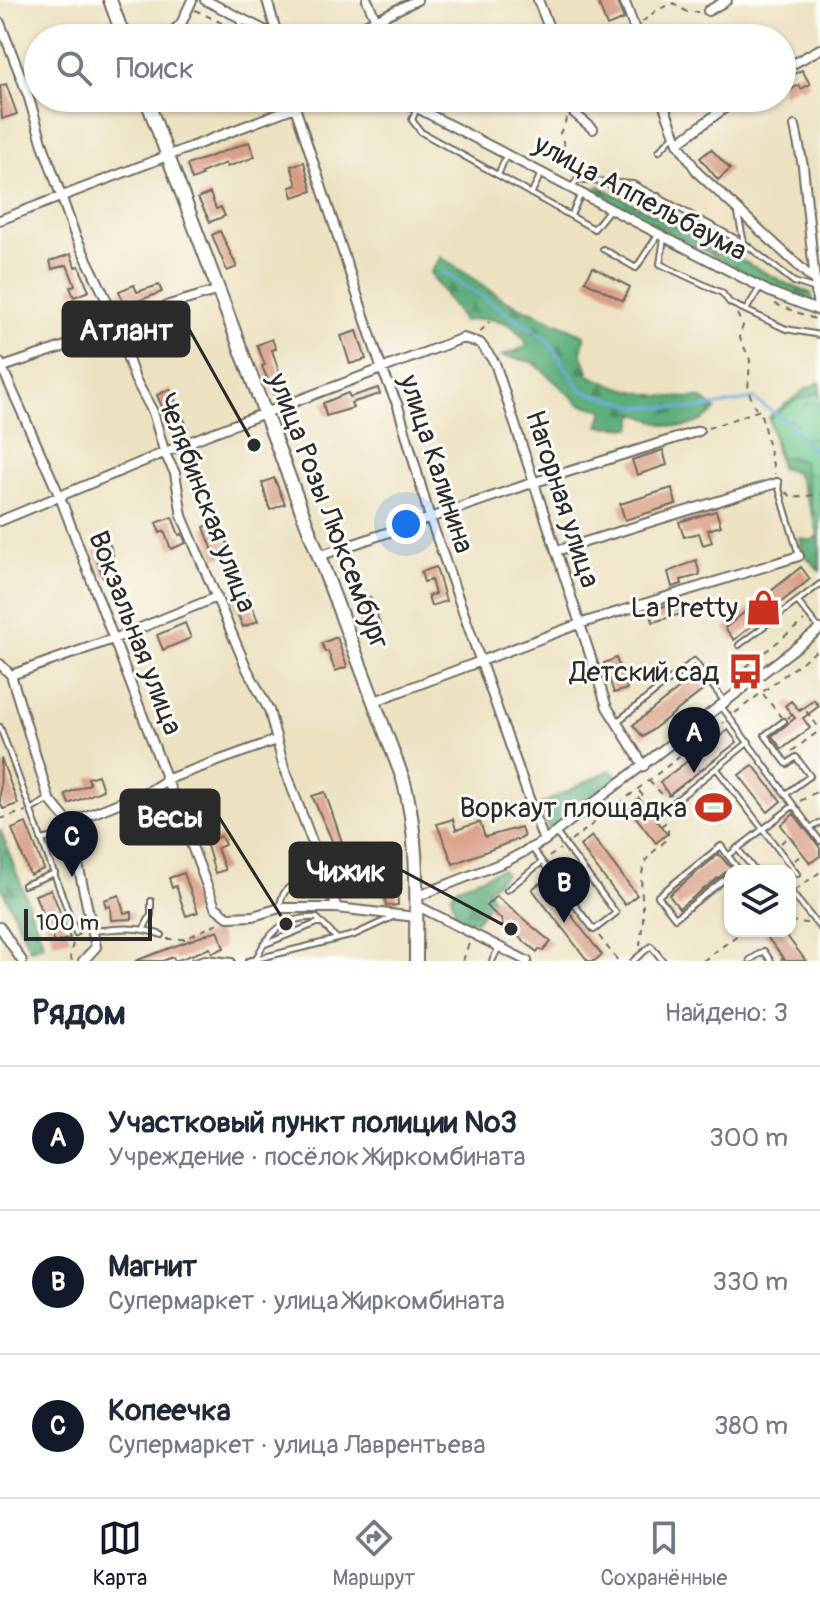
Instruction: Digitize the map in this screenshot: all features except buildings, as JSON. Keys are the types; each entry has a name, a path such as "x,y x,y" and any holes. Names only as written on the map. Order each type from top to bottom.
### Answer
{"street":[{"path":"110,0 119,24"},
{"path":"205,0 253,24"},
{"path":"267,0 274,24"},
{"path":"367,0 376,20"},
{"path":"368,24 417,0"},
{"path":"538,0 547,24"},
{"path":"624,0 633,24"},
{"path":"708,11 727,0"},
{"path":"181,24 190,3"},
{"name":"Челябинская улица","path":"0,23 24,85"},
{"path":"796,62 820,49"},
{"name":"Челябинская улица","path":"34,112 62,198 135,379 153,412 165,454 175,473 182,516 247,669 269,710 283,764 337,908"},
{"name":"улица Розы Люксембург","path":"151,112 375,701 409,801 416,956"},
{"path":"0,220 168,157 274,112"},
{"name":"улица Калинина","path":"298,112 381,367 398,406 430,518 544,841"},
{"name":"улица Аппельбаума","path":"425,112 542,172 574,184 582,192 761,287 819,311"},
{"path":"666,112 677,139 698,173 816,286"},
{"path":"677,139 717,112"},
{"path":"574,113 593,129"},
{"path":"795,126 803,166 819,311"},
{"path":"1,366 219,290"},
{"path":"0,521 381,367 463,338 474,339"},
{"name":"Нагорная улица","path":"474,339 488,351 501,376 532,483 602,694 616,723 644,766"},
{"name":"Вокзальная улица","path":"1,366 60,497 215,907 228,917"},
{"path":"319,556 532,483 699,431"},
{"path":"556,551 777,483"},
{"path":"375,701 579,624 799,556"},
{"path":"11,675 113,639 217,597"},
{"path":"228,917 253,916 280,908 337,908 396,916 544,841 820,629"},
{"path":"0,664 11,675 49,799 70,828 96,947 83,961"},
{"path":"70,828 168,779 276,740"},
{"path":"416,906 527,961"},
{"path":"0,927 22,961"}],"lane":[{"path":"235,15 241,24"},
{"path":"415,112 412,120 421,132 594,229 611,207"},
{"path":"659,151 677,139"},
{"path":"498,175 507,154"},
{"path":"531,194 542,172"},
{"path":"604,182 628,195 648,199 659,196"},
{"path":"574,184 633,184 744,243 794,282 816,286"},
{"path":"570,216 582,192"},
{"path":"738,211 744,243"},
{"path":"603,249 636,268 662,234"},
{"path":"662,234 660,264 722,293 730,303 786,329 820,335"},
{"path":"812,249 820,241"},
{"path":"746,310 761,287"},
{"path":"777,483 799,556"},
{"path":"739,645 820,584"},
{"path":"797,601 820,629"},
{"path":"616,723 694,661 726,702 730,717 820,841"},
{"path":"784,721 765,735 787,764 796,757 810,776 787,793"},
{"path":"0,727 76,933"},
{"path":"659,814 749,742"},
{"path":"717,769 797,874"},
{"path":"32,809 49,799"},
{"path":"728,856 793,806"},
{"path":"810,828 820,823"},
{"path":"42,840 70,828"},
{"path":"532,849 594,930 616,913 555,832"},
{"path":"724,880 675,918 658,896 721,846 735,865"},
{"path":"737,848 750,865"},
{"path":"507,890 542,862"},
{"path":"280,908 285,889 324,871"},
{"path":"24,885 55,873"},
{"path":"796,900 818,926"},
{"path":"144,928 151,915 151,901"},
{"path":"248,961 354,935 396,916"},
{"path":"256,959 275,928 297,919 317,918 337,939"},
{"path":"262,945 320,922"},
{"path":"93,931 144,928 162,935"},
{"path":"638,959 651,946 663,961"},
{"path":"492,961 498,947"},
{"path":"750,960 764,951 771,961"},
{"path":"194,961 205,958 232,961"}],"path":[{"path":"190,3 227,24"},
{"path":"639,24 657,10 673,3 687,12 708,11"},
{"path":"574,113 566,119 560,133 574,184"},
{"path":"730,303 743,326 739,336 750,360 748,390 757,411 760,410 777,483 793,498 820,494"},
{"path":"474,339 489,322"},
{"path":"699,431 757,411"},
{"path":"726,702 732,678 810,617"},
{"path":"542,862 820,648"},
{"path":"762,693 784,721 803,707 820,730 783,758"},
{"path":"649,781 664,796 685,793"},
{"path":"638,789 670,831 669,837 645,861 638,959"},
{"path":"793,806 820,790"},
{"path":"646,807 650,803"},
{"path":"0,819 32,809"},
{"path":"661,826 665,823"},
{"path":"776,846 789,836"},
{"path":"790,864 803,854"},
{"path":"796,890 820,872"},
{"path":"162,935 169,941 179,941 209,929 228,917"},
{"path":"796,922 818,926"},
{"path":"72,961 70,956 76,933"},
{"path":"463,961 472,935"},
{"path":"599,936 618,961"},
{"path":"703,961 735,937"}],"green space":[{"path":"599,186 789,285 811,293 813,300 810,303 771,286 591,191"},
{"path":"441,257 505,300 585,335 581,352 590,376 644,393 701,398 716,410 695,424 686,426 667,425 635,413 632,428 599,426 604,410 580,404 533,362 502,356 528,346 508,324 492,319 463,321 430,273"},
{"path":"820,382 820,534 796,472 780,468 769,417 807,388"},
{"path":"820,393 820,546 803,460 780,457 769,419 796,400"},
{"path":"820,534 820,571 803,553 800,538 811,541"},
{"path":"610,770 620,780 549,831 541,804"},
{"name":"Воркаут площадка","path":"712,789 731,813 713,826 695,803"},
{"path":"0,829 44,945 30,949 0,884"},
{"path":"502,869 505,874 488,889 493,899 476,921 457,919 451,895 458,887"}],"waterway":[{"path":"442,271 545,337 582,391 636,406 696,409 754,399 784,420 820,457"}],"place":[{"name":"Атлант","path":"254,445"},
{"name":"La Pretty","path":"764,608"},
{"name":"Детский сад","path":"745,672"},
{"name":"Участковый пункт полиции №3","path":"694,773"},
{"name":"Воркаут площадка","path":"713,808"},
{"name":"Копеечка","path":"72,877"},
{"name":"Магнит","path":"564,923"},
{"name":"Весы","path":"286,924"},
{"name":"Чижик","path":"511,929"}]}
